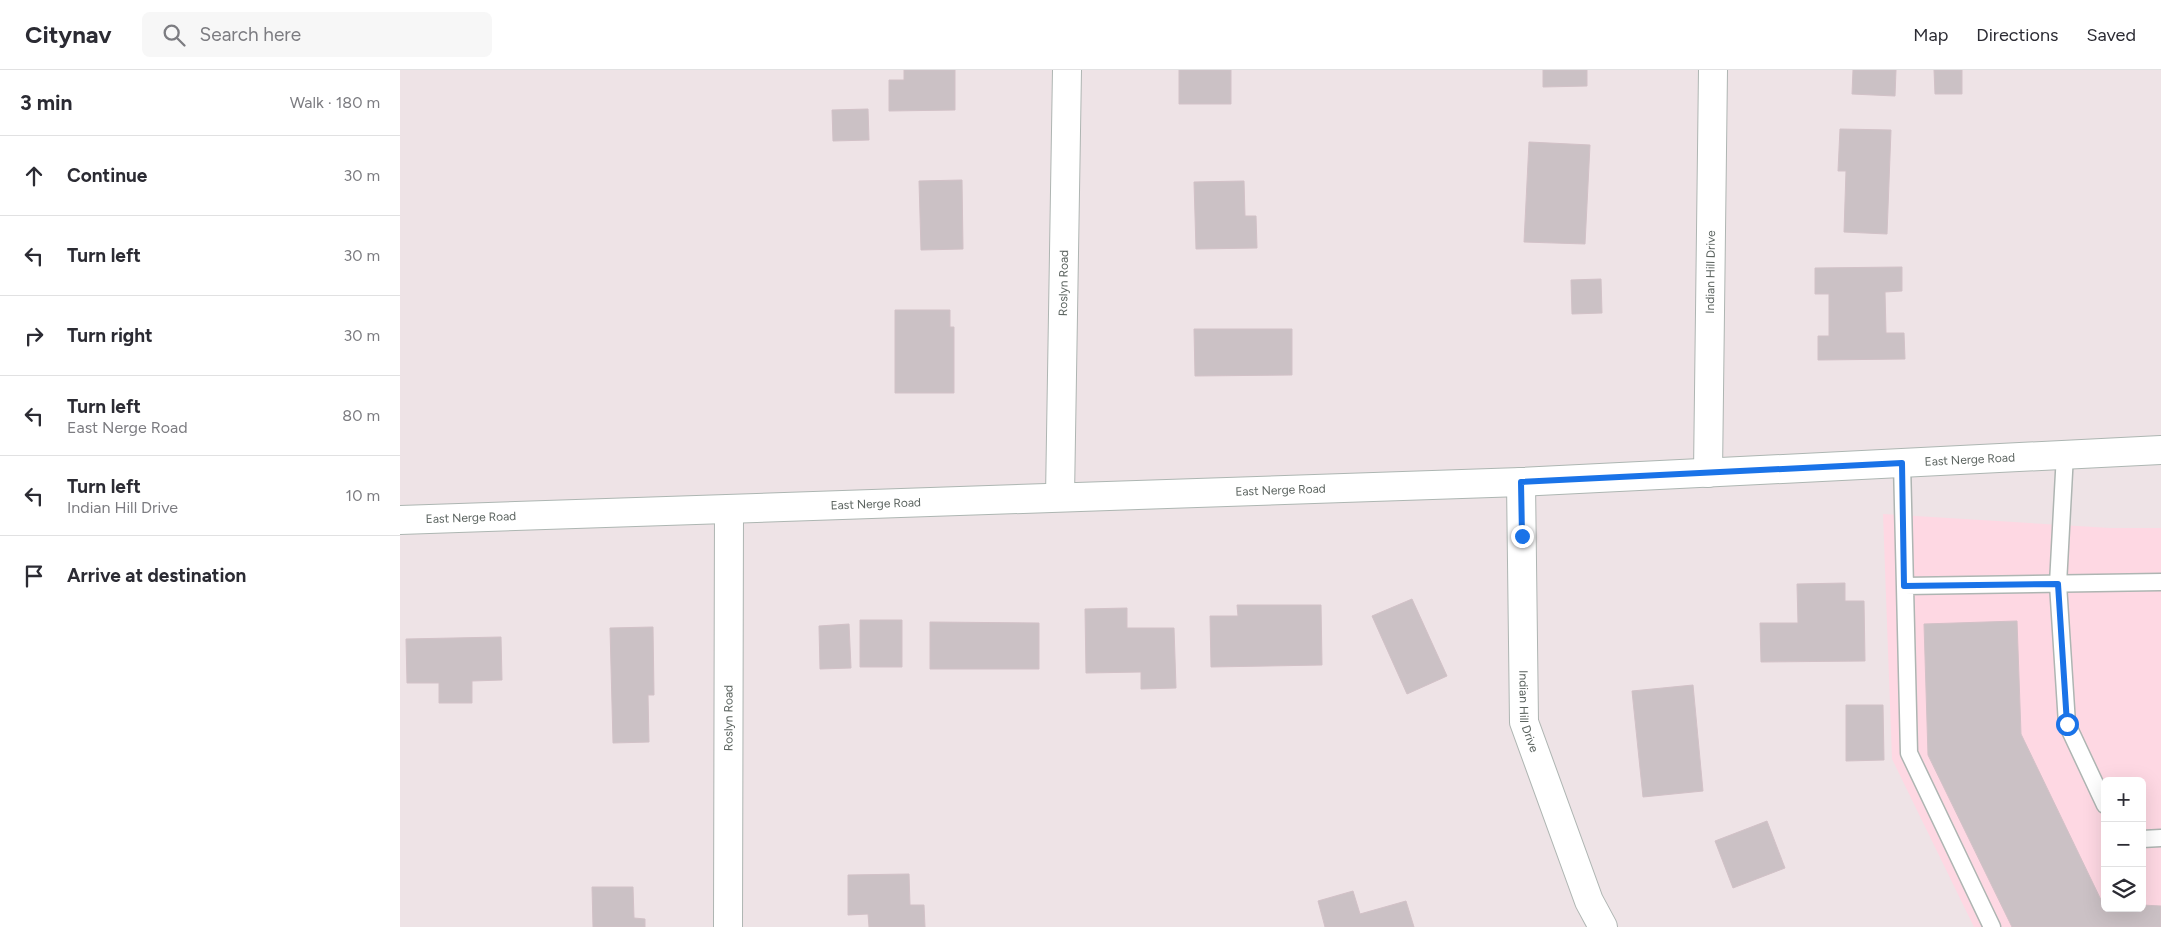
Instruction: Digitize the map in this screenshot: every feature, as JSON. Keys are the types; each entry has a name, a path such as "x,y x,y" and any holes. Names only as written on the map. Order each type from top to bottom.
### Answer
{"main road":[{"name":"Roslyn Road","path":"1060,498 1067,70"},
{"name":"Indian Hill Drive","path":"1708,473 1713,70"},
{"name":"East Nerge Road","path":"400,520 1521,482 2161,450"},
{"name":"Indian Hill Drive","path":"1521,482 1524,722 1589,902 1603,927"},
{"name":"Roslyn Road","path":"728,927 730,508"}],"lane":[{"path":"2065,454 2058,584 2067,724 2101,796"},
{"path":"1902,463 1909,753 1992,927"},
{"path":"1904,586 2161,582"},
{"path":"2146,839 2161,838"}],"shaded area":[{"path":"1883,514 2110,528 2161,528 2161,927 1974,927 1892,759"}],"building":[{"path":"904,70 955,70 955,110 889,111 889,80 904,80"},
{"path":"1179,70 1231,70 1231,104 1179,104"},
{"path":"1543,70 1587,70 1587,86 1543,87"},
{"path":"1853,70 1896,70 1895,96 1852,94"},
{"path":"1934,70 1962,70 1962,94 1935,94"},
{"path":"868,109 869,140 833,141 832,110"},
{"path":"1840,129 1891,130 1887,234 1844,232 1846,171 1838,171"},
{"path":"1529,142 1590,145 1585,244 1524,242"},
{"path":"962,180 963,249 921,250 919,181"},
{"path":"1244,181 1245,216 1256,216 1257,248 1196,249 1194,182"},
{"path":"1902,267 1902,291 1885,292 1886,333 1904,333 1905,359 1818,360 1818,336 1829,336 1829,294 1815,294 1815,268"},
{"path":"1601,279 1602,313 1572,314 1571,280"},
{"path":"895,310 950,310 950,327 954,327 954,393 895,393"},
{"path":"1194,329 1292,329 1292,375 1195,376"},
{"path":"1845,583 1845,601 1864,601 1865,661 1761,662 1760,623 1798,623 1797,584"},
{"path":"1412,599 1447,676 1407,694 1372,616"},
{"path":"1237,605 1321,605 1322,665 1211,667 1210,616 1238,616"},
{"path":"1127,608 1127,628 1174,628 1176,688 1141,689 1141,672 1086,673 1085,609"},
{"path":"860,620 902,620 902,667 860,667"},
{"path":"2017,621 2021,734 2101,900 2101,912 2146,912 2146,905 2161,906 2161,927 2012,927 1928,755 1924,624"},
{"path":"930,622 1039,623 1039,669 930,669"},
{"path":"849,624 851,668 820,669 819,626"},
{"path":"653,627 654,695 648,695 649,742 613,743 610,628"},
{"path":"501,637 502,680 472,681 472,703 439,703 439,683 407,683 406,639"},
{"path":"1693,685 1703,791 1643,797 1632,691"},
{"path":"1846,705 1883,705 1884,760 1846,761"},
{"path":"1767,821 1785,868 1733,888 1715,841"},
{"path":"909,874 910,905 924,905 925,927 869,927 868,914 848,915 848,875"},
{"path":"592,887 633,887 634,918 645,919 645,927 593,927"},
{"path":"1353,891 1360,914 1406,901 1414,927 1325,927 1318,901"}],"route":[{"path":"1522,536 1521,482 1902,463 1904,586 2058,584 2067,724"}]}
